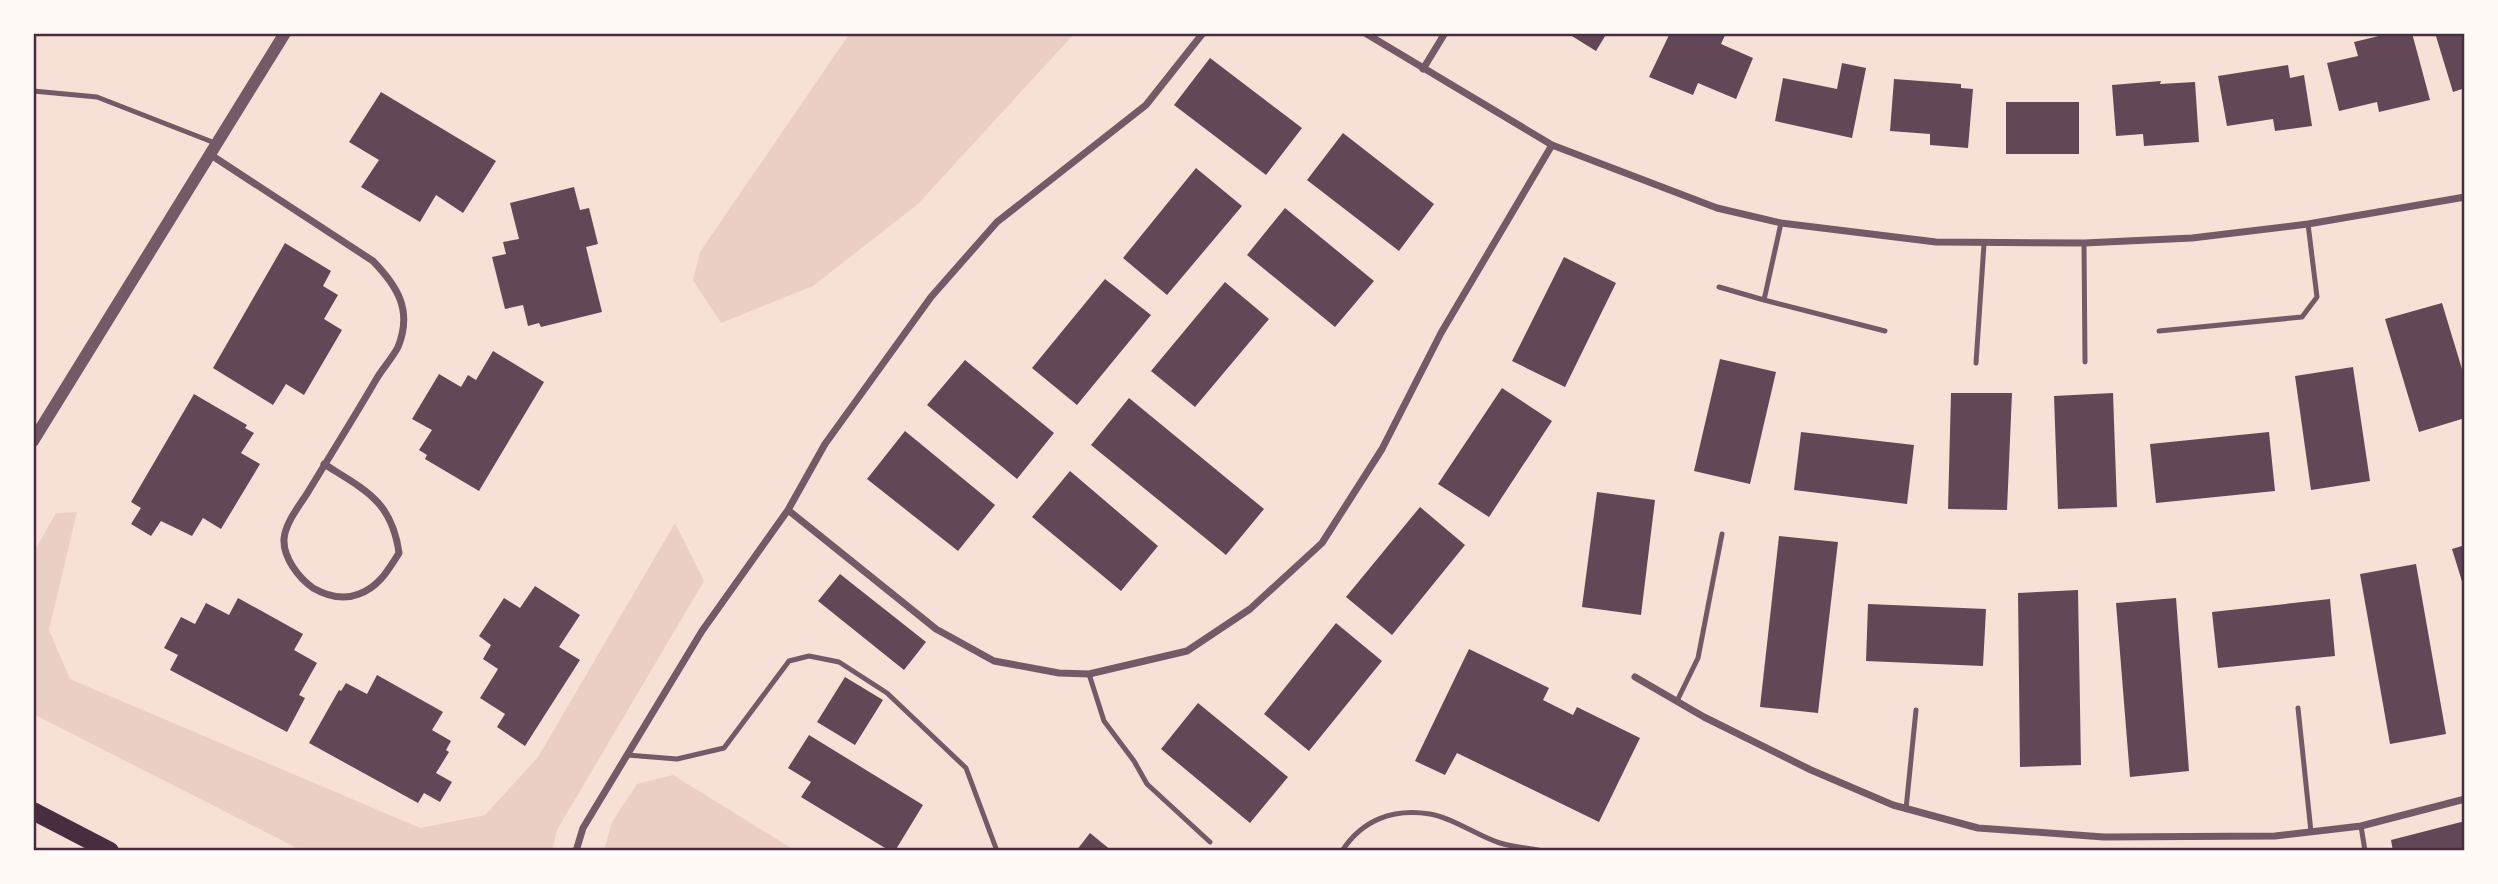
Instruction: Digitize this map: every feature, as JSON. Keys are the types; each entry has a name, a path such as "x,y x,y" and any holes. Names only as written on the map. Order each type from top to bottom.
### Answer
{"main road":[{"path":"33,811 110,851"}],"street":[{"path":"33,441 285,33"},
{"path":"576,851 583,828 702,631 788,510 845,414 931,297 996,222 1146,105 1203,33"},
{"path":"1365,33 1552,145 1717,208 1782,223 1936,242 2084,243 2192,238 2308,224 2465,197"},
{"path":"1423,69 1445,33"},
{"path":"788,510 936,629 994,661 1059,673 1090,674 1187,651 1251,609 1322,543 1382,449 1441,333 1552,145"},
{"path":"215,150 373,261 395,285 404,316 398,347 324,464 295,514 284,540 291,566 313,587 337,598 358,595 380,582 399,553 395,527 371,493 324,464"},
{"path":"1635,677 1811,770 1906,809 1978,828 2104,837 2275,836 2361,826 2465,799"}],"lane":[{"path":"33,91 97,97 215,150"},
{"path":"1764,300 1782,223"},
{"path":"2159,331 2302,317 2316,297 2308,224"},
{"path":"2084,243 2085,362"},
{"path":"1976,363 1984,244"},
{"path":"1720,287 1885,331"},
{"path":"1677,701 1698,658 1722,534"},
{"path":"627,755 677,759 724,748 789,661 809,656 839,662 887,694 966,768 997,851"},
{"path":"1090,674 1104,721 1147,785 1210,842"},
{"path":"2298,708 2311,832"},
{"path":"1906,809 1916,710"},
{"path":"1342,851 1354,833 1369,821 1388,816 1430,814 1500,843 1542,851"},
{"path":"2361,826 2365,851"}],"shaded area":[{"path":"850,33 1075,33 918,204 813,286 721,323 693,280 700,252"},
{"path":"77,512 49,630 70,679 420,828 485,815 538,757 675,523 704,581 557,830 552,851 303,851 33,714 33,553 56,513"},
{"path":"673,775 796,851 604,851 612,822 637,784"}],"building":[{"path":"1567,33 1607,33 1596,51"},
{"path":"1670,33 1726,33 1721,44 1753,58 1736,99 1698,83 1693,95 1649,77"},
{"path":"2391,33 2412,33 2430,100 2379,112 2377,102 2339,111 2327,63 2358,56 2354,42"},
{"path":"2435,33 2465,33 2465,88 2453,92"},
{"path":"1210,58 1302,128 1266,175 1174,105"},
{"path":"1842,63 1866,68 1852,138 1775,121 1783,78 1837,89"},
{"path":"2288,65 2290,78 2304,75 2312,126 2275,131 2273,119 2227,126 2218,76"},
{"path":"1894,79 1961,84 1961,88 1973,89 1968,148 1930,145 1930,134 1890,131"},
{"path":"2161,81 2160,84 2195,82 2199,142 2144,146 2143,134 2116,136 2112,85"},
{"path":"381,92 496,161 463,213 436,195 420,222 361,187 379,160 349,142"},
{"path":"2006,102 2079,102 2079,154 2006,154"},
{"path":"1343,133 1434,204 1399,251 1307,180"},
{"path":"1196,168 1242,206 1167,295 1123,258"},
{"path":"574,187 580,210 589,208 598,244 586,247 602,312 541,327 539,323 528,326 523,305 505,309 492,257 506,254 503,242 519,239 510,203"},
{"path":"1285,208 1374,281 1335,327 1247,255"},
{"path":"285,243 331,271 323,286 338,295 324,319 342,330 304,395 286,384 273,405 213,368"},
{"path":"1564,257 1616,283 1565,387 1512,361"},
{"path":"1105,279 1151,315 1077,405 1032,368"},
{"path":"1225,282 1269,319 1195,407 1151,371"},
{"path":"2442,303 2465,379 2465,418 2419,432 2385,319"},
{"path":"493,351 544,382 479,491 425,459 427,455 419,450 432,430 412,419 439,374 461,387 468,375 476,380"},
{"path":"1720,359 1776,372 1750,484 1694,471"},
{"path":"965,360 1054,433 1017,479 927,405"},
{"path":"2353,367 2370,481 2311,490 2295,376"},
{"path":"1502,388 1552,421 1489,517 1438,484"},
{"path":"1951,393 2012,393 2007,510 1948,509"},
{"path":"2113,393 2117,507 2058,509 2054,396"},
{"path":"194,394 247,425 245,428 254,433 241,453 260,464 221,529 203,518 192,536 161,521 151,536 131,524 141,508 131,502"},
{"path":"1129,398 1264,509 1226,555 1091,445"},
{"path":"905,431 995,505 958,551 867,479"},
{"path":"1801,432 1914,445 1907,504 1794,490"},
{"path":"2269,432 2275,491 2156,503 2150,444"},
{"path":"1070,471 1158,546 1121,591 1032,517"},
{"path":"1597,492 1655,500 1641,615 1582,607"},
{"path":"1420,507 1465,545 1392,635 1346,597"},
{"path":"1779,536 1838,542 1818,713 1760,707"},
{"path":"2465,545 2465,588 2464,588 2452,549"},
{"path":"2416,564 2446,734 2390,744 2360,574"},
{"path":"840,574 926,642 904,670 818,601"},
{"path":"535,586 580,615 559,647 580,660 525,746 497,727 505,714 480,698 498,669 483,659 491,645 479,636 504,598 520,608"},
{"path":"2078,590 2081,765 2020,767 2018,593"},
{"path":"238,598 303,634 294,650 317,663 299,695 305,698 287,732 170,670 178,655 164,648 181,617 195,624 206,603 229,615"},
{"path":"2176,598 2189,771 2130,777 2116,603"},
{"path":"2330,599 2335,656 2218,668 2212,612"},
{"path":"1868,604 1986,609 1983,666 1866,661"},
{"path":"1336,623 1382,661 1309,751 1264,714"},
{"path":"1469,649 1549,688 1543,700 1573,715 1577,707 1640,738 1599,822 1457,753 1445,775 1415,761"},
{"path":"377,675 443,712 432,730 451,741 446,750 449,752 436,773 452,782 440,802 424,793 418,803 309,743 339,690 341,691 346,683 367,694"},
{"path":"845,677 883,700 855,745 817,722"},
{"path":"1198,703 1288,777 1250,823 1161,749"},
{"path":"809,735 923,805 895,851 890,851 801,797 811,782 788,768"},
{"path":"2465,821 2465,851 2393,851 2391,840"},
{"path":"1090,833 1112,851 1076,851"}]}
